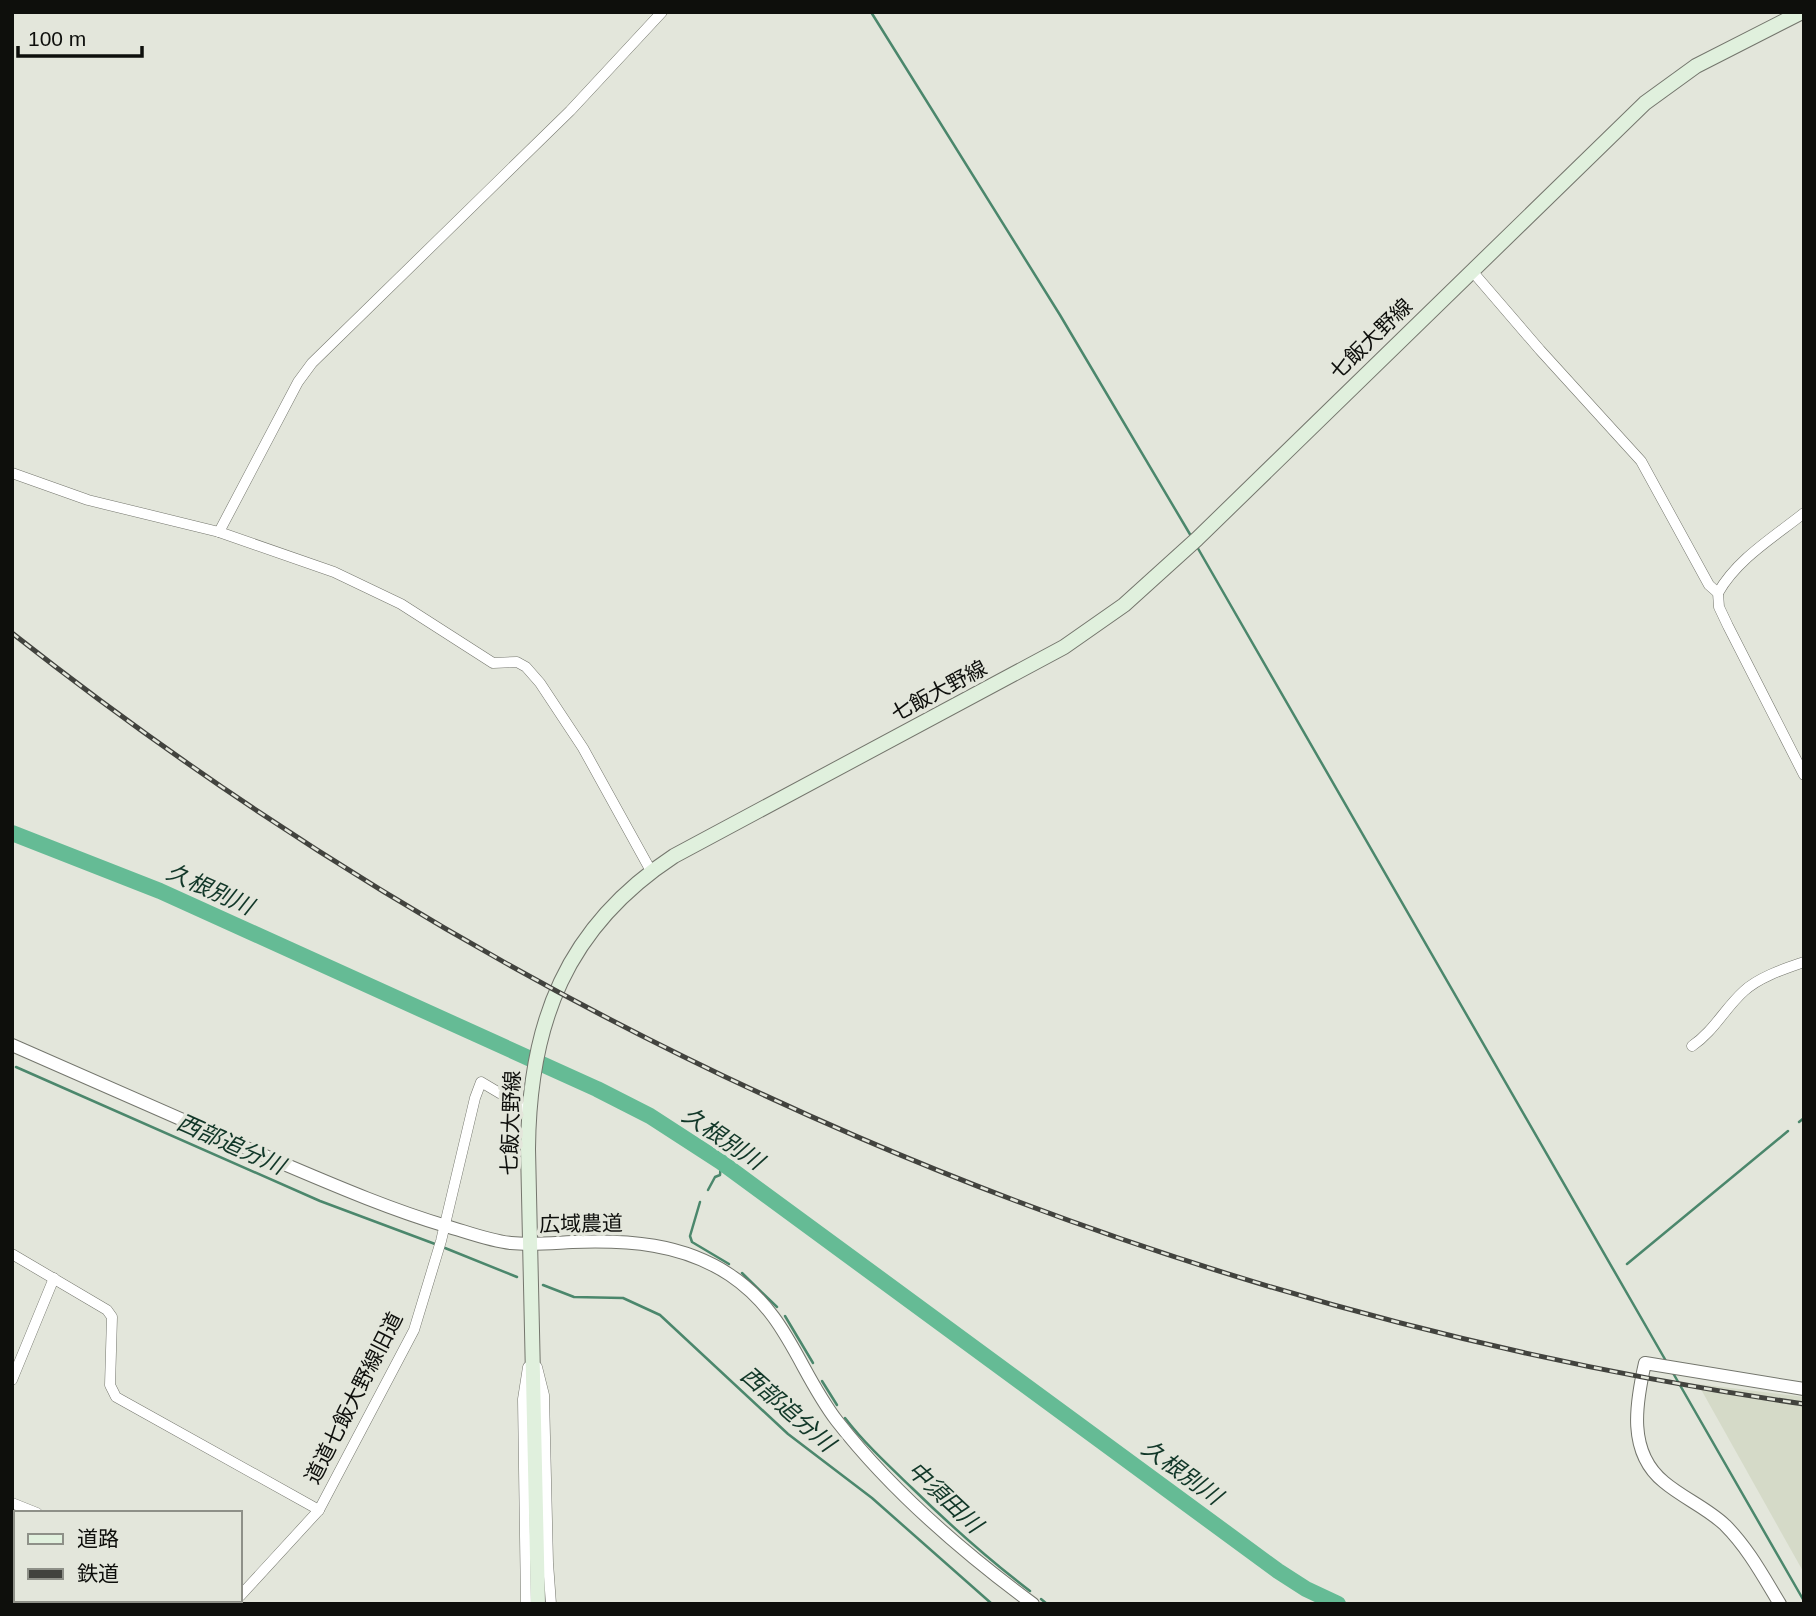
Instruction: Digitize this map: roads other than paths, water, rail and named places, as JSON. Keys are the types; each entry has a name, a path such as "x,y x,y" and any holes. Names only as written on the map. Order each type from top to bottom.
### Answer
{"main road":[{"name":"七飯大野線","path":"538,1604 528,1105 541,1033 579,948 600,919 626,891 650,872 712,834 1064,647 1124,605 1193,542 1617,130 1669,84 1696,66 1802,12"}],"street":[{"path":"219,532 298,382 312,363 570,111 662,12"},
{"path":"1472,271 1540,350 1631,448 1647,471 1709,585 1718,593"},
{"path":"12,473 88,500 219,532 334,572 378,591 446,631 493,663 517,662 526,667 540,683 583,748 624,819 650,872"},
{"path":"1804,513 1743,562 1726,579 1718,593 1719,607 1804,775"},
{"path":"1692,1046 1707,1036 1744,991 1754,984 1804,962 1804,972"},
{"name":"広域農道","path":"12,1045 340,1188 444,1225 509,1243 609,1241 650,1244 685,1252 730,1275 766,1306 783,1329 834,1417 855,1444 954,1541 1033,1604"},
{"name":"道道七飯大野線旧道","path":"242,1594 319,1510 414,1330 429,1285 481,1082 528,1105"},
{"path":"12,1254 107,1310 112,1317 110,1385 116,1397 319,1510"},
{"path":"12,1380 54,1278"},
{"path":"526,1604 523,1399 532,1344"},
{"path":"532,1344 544,1395 551,1604"},
{"path":"1780,1604 1737,1538 1715,1517 1661,1480 1650,1467 1638,1437 1638,1391 1644,1363 1804,1389"},
{"path":"12,1503 32,1511"}],"waterway":[{"path":"871,12 1060,315 1191,536"},
{"path":"1196,545 1666,1361"},
{"name":"久根別川","path":"12,833 160,891 597,1089 650,1116 721,1162 1278,1571 1306,1589 1338,1604"},
{"name":"西部追分川","path":"16,1067 320,1201 435,1244"},
{"path":"1799,1122 1804,1118"},
{"path":"1627,1264 1788,1131"},
{"name":"中須田川","path":"708,1190 715,1177 720,1175 721,1162"},
{"name":"中須田川","path":"700,1202 690,1236 692,1242 729,1264"},
{"name":"西部追分川","path":"445,1248 517,1277"},
{"name":"中須田川","path":"742,1273 777,1307"},
{"name":"西部追分川","path":"543,1285 574,1297 623,1298 660,1315 788,1434 872,1498 992,1604"},
{"name":"中須田川","path":"785,1316 813,1363"},
{"path":"1673,1373 1804,1601"},
{"name":"中須田川","path":"822,1381 837,1405"},
{"name":"中須田川","path":"845,1418 877,1455 941,1515 1030,1591"},
{"name":"中須田川","path":"1041,1599 1047,1604"}],"railway":[{"path":"12,633 212,780 419,913 635,1032 857,1137 1086,1226 1320,1301 1560,1360 1804,1404"},
{"path":"166,1602 172,1604"},
{"path":"203,1602 209,1604"}]}
